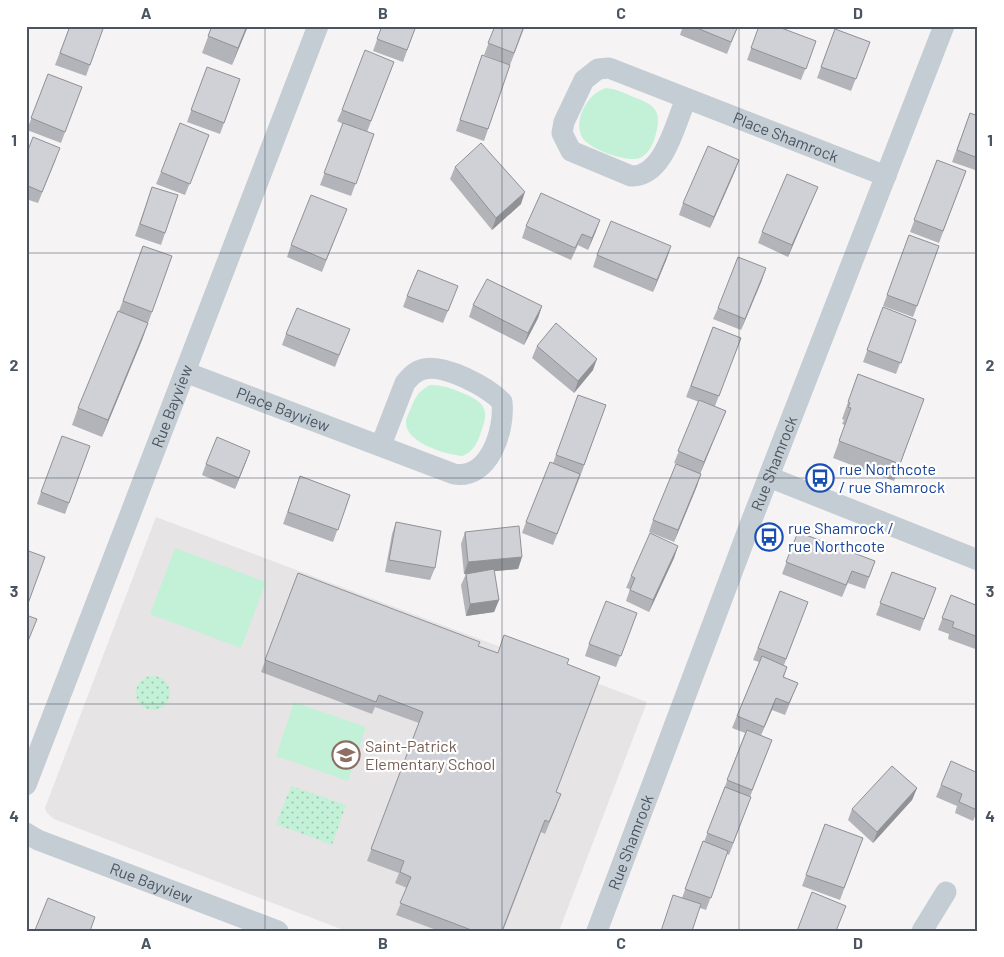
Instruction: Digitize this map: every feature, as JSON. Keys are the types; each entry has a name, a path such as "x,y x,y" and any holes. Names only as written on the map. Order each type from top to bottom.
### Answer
{"street":[{"name":"Rue Bayview","path":"26,785 318,26"},
{"name":"Rue Shamrock","path":"597,931 769,477 944,26"},
{"name":"Place Shamrock","path":"686,99 661,158 652,169 640,176 631,176 580,156 571,151 562,133 564,122 580,86 591,73 598,69 609,68 886,176"},
{"name":"Place Bayview","path":"185,372 454,474 463,475 473,473 488,459 500,427 503,414 502,402 482,386 432,368 422,370 412,375 405,383 381,445"},
{"path":"769,477 978,560"},
{"name":"Rue Bayview","path":"26,833 38,840 274,930"},
{"path":"922,931 946,892"}],"shaded area":[{"name":"Saint-Patrick Elementary School","path":"156,517 647,702 559,931 346,931 54,819 47,813 45,808"}],"green space":[{"path":"606,88 646,102 655,110 658,120 654,140 648,152 640,158 627,159 609,154 592,146 582,137 579,122 584,108 593,95"},
{"path":"430,385 442,386 457,391 474,399 483,406 485,411 484,424 478,440 475,446 463,456 429,447 420,442 408,430 406,419 414,400 418,394"},
{"path":"175,548 266,582 241,648 150,614"},
{"path":"153,676 165,681 170,693 165,705 153,710 141,705 136,693 141,681"},
{"path":"294,702 366,727 348,781 276,756"},
{"path":"291,786 346,805 332,845 276,824"}],"building":[{"path":"70,26 104,26 90,65 60,53"},
{"path":"212,26 247,26 238,48 208,36"},
{"path":"382,26 416,26 407,50 377,39"},
{"path":"495,26 524,26 514,53 488,43"},
{"path":"692,26 738,26 731,42"},
{"path":"759,26 776,26 816,41 806,69 751,48"},
{"path":"835,29 870,42 856,79 821,67"},
{"path":"365,50 394,62 371,121 342,110"},
{"path":"482,55 510,65 488,129 460,120"},
{"path":"207,67 240,79 224,123 191,110"},
{"path":"48,74 82,87 65,132 31,118"},
{"path":"970,113 978,116 978,158 957,150"},
{"path":"180,123 209,135 190,184 161,172"},
{"path":"343,123 374,134 356,184 324,173"},
{"path":"33,137 60,148 42,192 26,185 26,149 28,150"},
{"path":"481,143 525,192 496,218 455,167"},
{"path":"708,146 739,160 714,217 683,203"},
{"path":"937,160 966,171 943,231 914,220"},
{"path":"787,174 818,187 792,245 762,232"},
{"path":"152,187 178,195 165,233 140,224"},
{"path":"541,193 600,220 592,238 582,234 575,248 526,226"},
{"path":"311,195 347,209 326,260 291,245"},
{"path":"611,221 671,246 657,280 597,255"},
{"path":"909,235 939,246 917,306 887,295"},
{"path":"143,246 172,256 152,312 123,301"},
{"path":"738,257 766,268 745,319 718,308"},
{"path":"418,270 458,286 448,311 407,296"},
{"path":"487,279 542,306 528,333 473,305"},
{"path":"883,307 916,320 901,363 867,350"},
{"path":"297,308 350,329 339,355 286,334"},
{"path":"118,311 148,323 108,420 78,408"},
{"path":"556,323 597,359 578,381 537,346"},
{"path":"713,327 741,338 719,396 691,386"},
{"path":"858,374 924,399 900,464 839,441 851,408 848,407 850,403 848,402"},
{"path":"578,395 606,405 584,465 556,455"},
{"path":"699,400 726,411 704,462 678,451"},
{"path":"62,436 90,446 69,503 41,492"},
{"path":"217,437 250,451 239,478 206,464"},
{"path":"550,462 580,474 557,534 526,522"},
{"path":"676,464 701,474 678,530 653,520"},
{"path":"300,476 350,495 338,530 288,512"},
{"path":"396,522 441,531 435,568 389,560"},
{"path":"519,526 522,557 468,562 465,532"},
{"path":"798,532 875,561 869,577 852,571 846,585 786,562"},
{"path":"650,533 678,546 653,600 630,590 635,578 631,576"},
{"path":"26,550 45,557 26,609"},
{"path":"494,569 499,600 470,604 466,574"},
{"path":"892,572 936,588 924,619 880,603"},
{"path":"298,573 480,642 478,646 498,653 504,635 569,659 567,664 600,677 556,792 561,794 549,822 545,820 502,931 474,931 400,903 411,877 400,872 404,861 371,849 423,712 379,695 376,702 265,660"},
{"path":"780,591 808,602 786,659 758,648"},
{"path":"951,595 978,606 978,637 952,627 954,622 942,618"},
{"path":"606,601 637,613 621,656 589,644"},
{"path":"26,615 37,619 26,646"},
{"path":"762,656 787,667 783,677 798,683 789,703 776,698 764,727 737,716"},
{"path":"747,730 772,740 752,790 727,780"},
{"path":"951,761 978,773 977,810 959,802 962,794 941,785"},
{"path":"892,766 917,788 877,832 852,809"},
{"path":"725,787 751,797 733,843 707,833"},
{"path":"825,824 863,838 844,888 806,875"},
{"path":"703,841 728,851 711,898 685,889"},
{"path":"812,892 846,906 836,931 797,931"},
{"path":"673,895 701,904 692,931 661,931"},
{"path":"48,898 95,917 90,931 35,930"}],"place":[{"name":"rue Northcote / rue Shamrock","path":"820,478"},
{"name":"rue Shamrock / rue Northcote","path":"769,537"},
{"name":"Saint-Patrick Elementary School","path":"346,755"}]}
